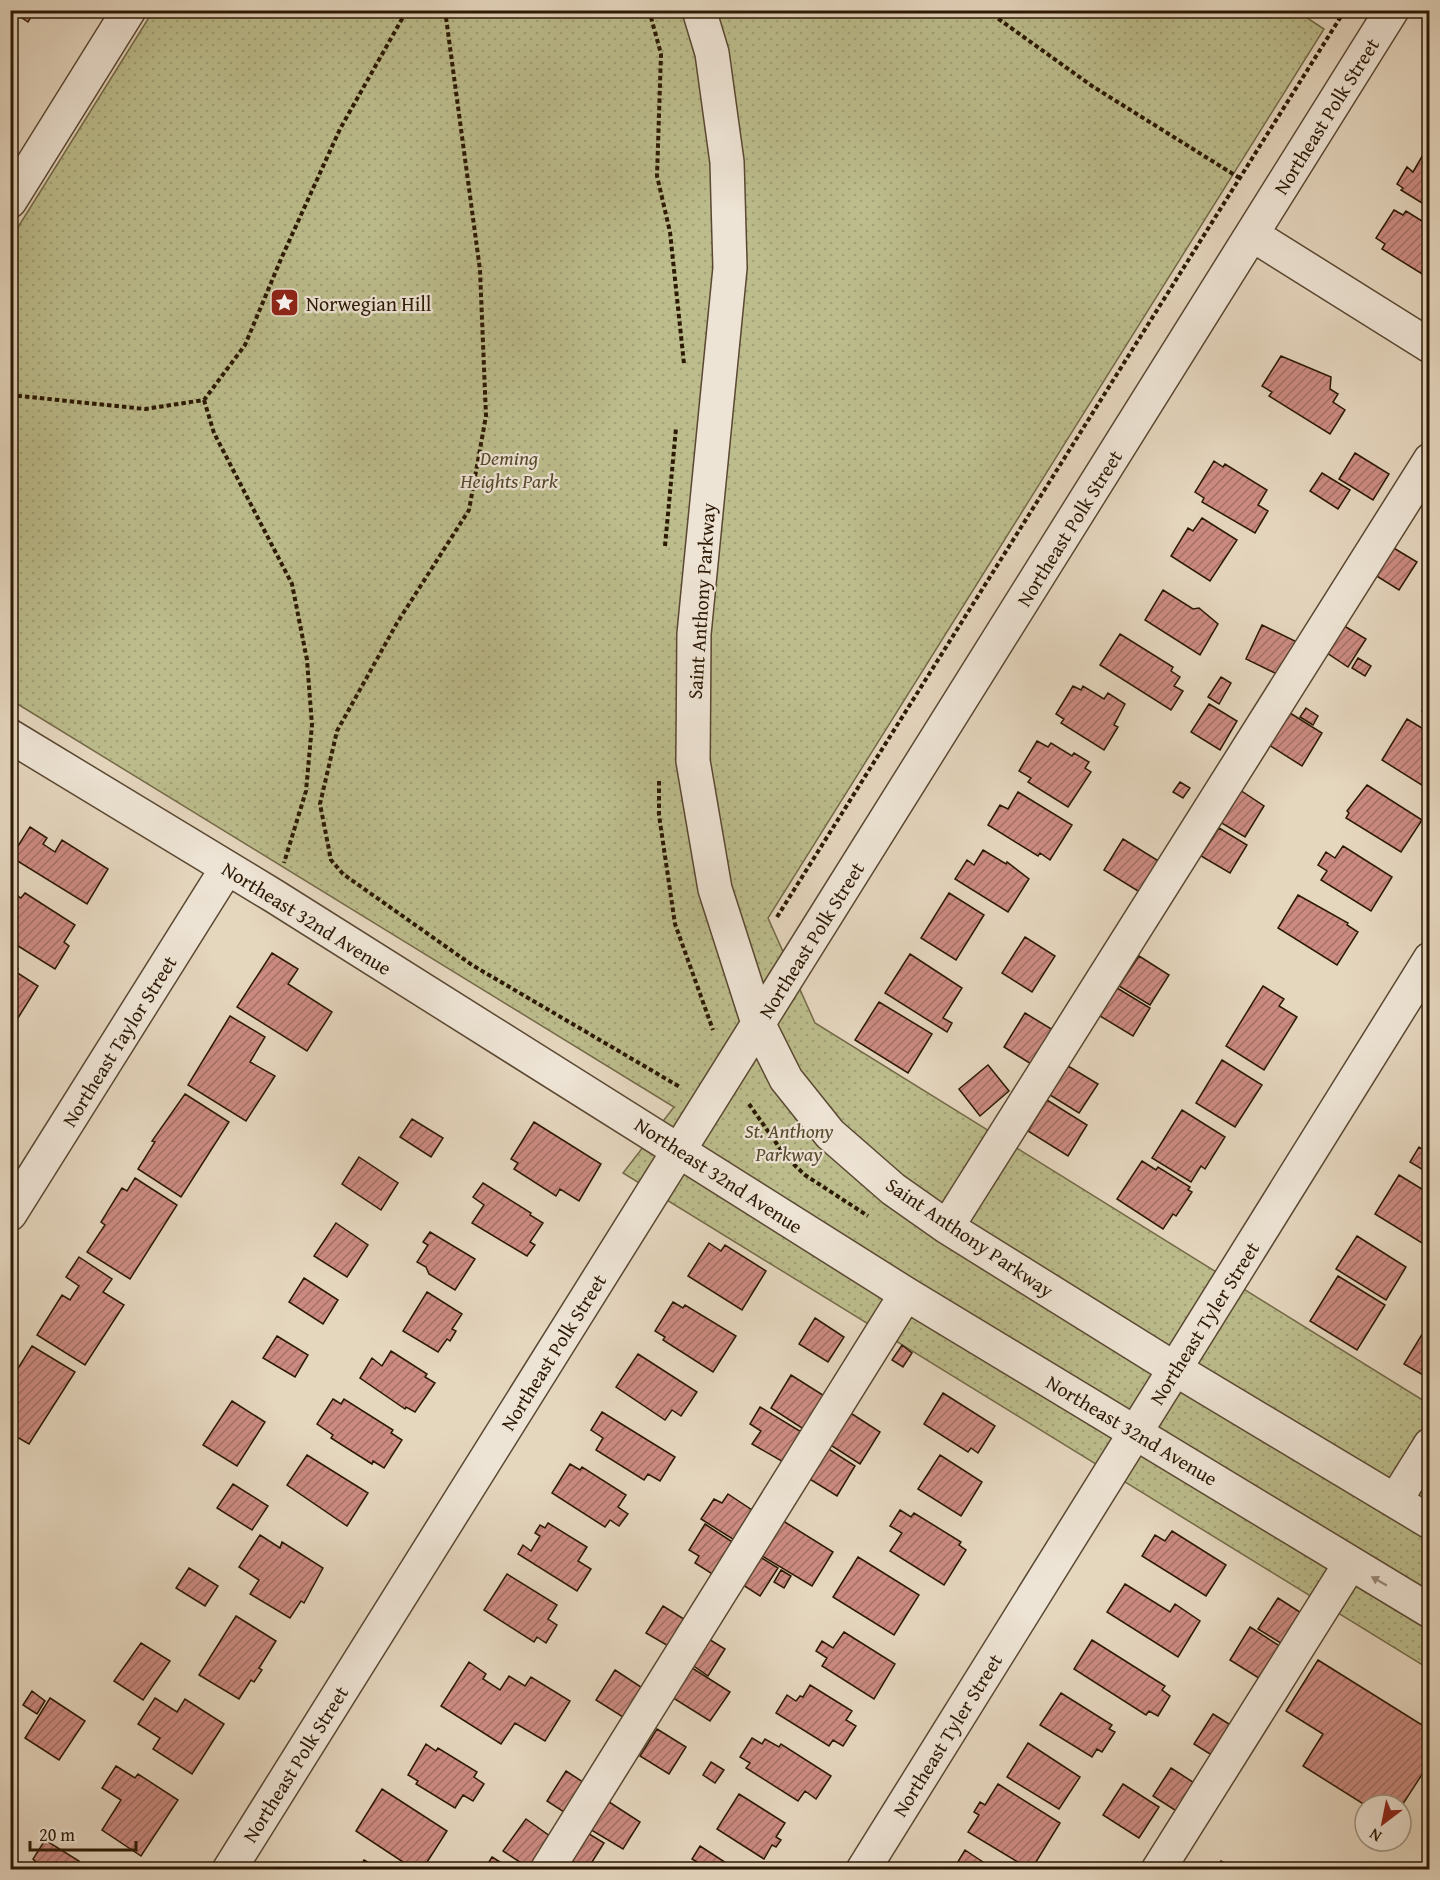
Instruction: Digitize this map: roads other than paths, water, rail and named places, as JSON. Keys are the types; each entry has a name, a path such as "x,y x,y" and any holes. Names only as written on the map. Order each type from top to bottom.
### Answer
{"street":[{"path":"10,201 129,10"},
{"name":"Saint Anthony Parkway","path":"699,10 712,53 726,162 730,268 694,634 693,761 715,889 758,1023 786,1079 830,1134 893,1189 947,1227 1175,1369 1430,1522"},
{"name":"Northeast Polk Street","path":"230,1869 1392,10"},
{"path":"1253,235 1430,346"},
{"path":"947,1227 1430,460"},
{"name":"Northeast 32nd Avenue","path":"10,736 274,896 906,1294 1430,1611"},
{"name":"Northeast Taylor Street","path":"10,1214 227,868"},
{"name":"Northeast Tyler Street","path":"863,1869 1430,959"},
{"path":"547,1869 906,1294"},
{"path":"1395,1501 1430,1444"},
{"path":"1158,1869 1350,1564"}],"place":[{"name":"Norwegian Hill","path":"285,303"}],"park label":[{"name":"Deming Heights Park","path":"509,468"},
{"name":"St. Anthony Parkway","path":"789,1142"}]}
